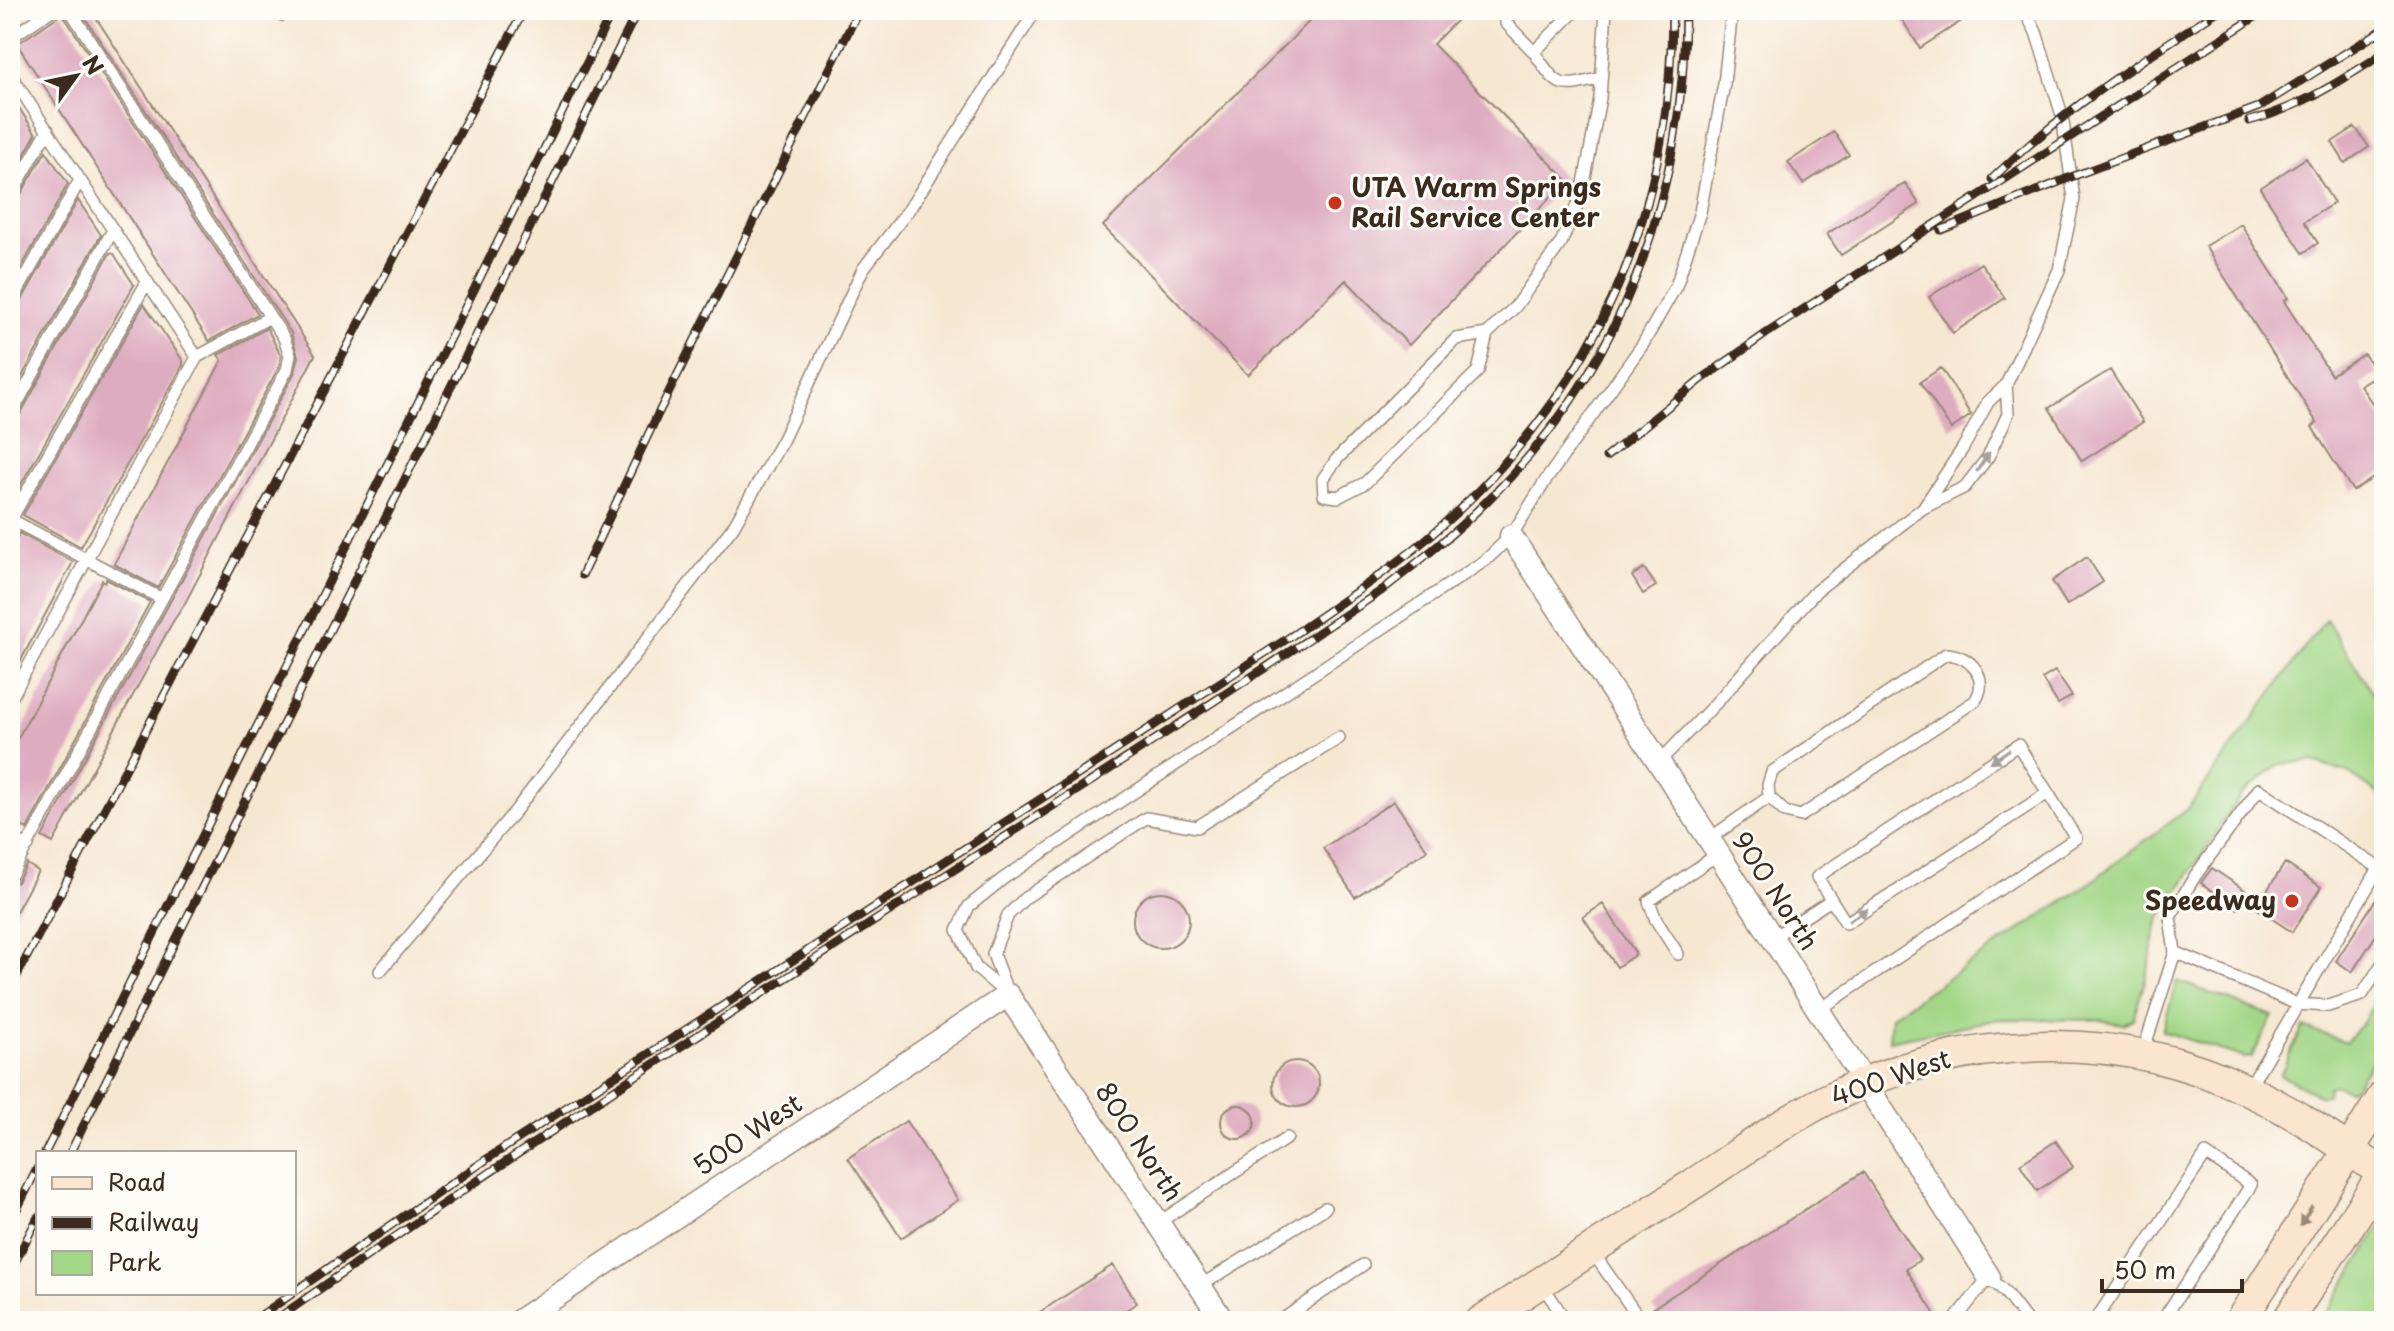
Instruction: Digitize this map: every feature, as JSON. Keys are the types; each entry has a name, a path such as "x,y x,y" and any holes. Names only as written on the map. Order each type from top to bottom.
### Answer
{"street":[{"name":"900 North","path":"1511,536 1989,1277"},
{"name":"800 North","path":"1008,995 1223,1321"},
{"name":"500 West","path":"529,1318 1008,995"},
{"name":"400 West","path":"1481,1321 1831,1097 1932,1059 1996,1049 2066,1046 2171,1061 2248,1090 2384,1173"},
{"path":"2240,1321 2384,1095"},
{"path":"2287,1321 2384,1173"}],"lane":[{"path":"10,38 52,10"},
{"path":"10,877 287,370 290,355 284,338 70,10"},
{"path":"380,971 516,810 733,527 782,441 863,269 910,208 1036,10"},
{"path":"1507,10 1506,23 1559,84 1568,87 1601,78"},
{"path":"1534,52 1576,10"},
{"path":"1487,334 1456,339 1337,459 1323,479 1324,495 1338,497 1365,483 1478,371 1487,334 1515,307 1561,243 1582,194 1600,98 1606,10"},
{"path":"1008,995 976,968 958,930 969,906 1004,878 1486,560 1511,536 1546,480 1643,344 1676,286 1700,212 1724,84 1732,10"},
{"path":"1923,508 1963,448 1988,402 2006,385 2059,270 2074,199 2062,115 2036,32 2024,10"},
{"path":"10,76 197,357"},
{"path":"10,197 48,130"},
{"path":"10,305 80,180"},
{"path":"10,416 113,230"},
{"path":"147,282 10,520 162,599"},
{"path":"10,700 197,357 270,317"},
{"path":"1659,762 1816,591 1923,508 1965,487 1988,457 2008,414 2006,385"},
{"path":"1946,654 1958,654 1968,659 1978,671 1980,693 1975,701 1801,816 1785,812 1769,797 1768,785 1772,772 1946,654"},
{"path":"1008,995 993,954 1008,915 1025,898 1146,818 1197,827 1339,738"},
{"path":"1819,1010 2076,838 2048,793 2018,745 1817,877 1846,923 2048,793"},
{"path":"2142,1055 2175,952 2170,925 2174,910 2259,789 2382,870 2297,1004 2248,1090"},
{"path":"1678,954 1656,920 1649,901 1769,797"},
{"path":"10,837 28,846"},
{"path":"1772,938 1831,900"},
{"path":"2175,952 2297,1004 2328,1006 2362,995 2384,961"},
{"path":"1158,1223 1287,1138"},
{"path":"2095,1321 2206,1154 2251,1185 2162,1321"},
{"path":"1200,1286 1325,1208"},
{"path":"1591,1249 1641,1321"},
{"path":"1280,1321 1363,1265"},
{"path":"1954,1321 1989,1277 2027,1321"},
{"path":"1540,1283 1566,1321"}],"green space":[{"path":"2326,619 2384,711 2384,798 2348,773 2310,761 2280,764 2242,794 2158,921 2148,971 2133,1019 2123,1024 2100,1020 1998,1019 1889,1041 1891,1016 2087,885 2187,809"},
{"path":"2177,981 2273,1016 2252,1057 2245,1058 2162,1031"},
{"path":"2384,987 2384,1044 2355,1086 2348,1090 2336,1085 2328,1087 2327,1095 2321,1096 2280,1075 2303,1027 2346,1042"},
{"path":"2384,1221 2384,1321 2321,1321"}],"building":[{"path":"60,10 258,314 209,341 17,44 57,17"},
{"path":"80,10 91,10 315,355 184,605 53,843 42,837 294,374 298,356 291,333"},
{"name":"UTA Warm Springs Rail Service Center","path":"1321,10 1467,10 1433,44 1567,180 1409,345 1346,280 1248,375 1103,226"},
{"path":"1896,10 1978,10 1920,48"},
{"path":"10,94 36,134 10,180"},
{"path":"2355,127 2369,147 2345,163 2332,142"},
{"path":"1834,132 1849,155 1803,184 1788,162"},
{"path":"46,151 68,184 10,288 10,205 17,201"},
{"path":"2306,158 2334,203 2304,222 2318,243 2303,253 2260,188"},
{"path":"1905,183 1919,204 1841,255 1827,234"},
{"path":"78,200 101,235 10,398 10,313 17,309"},
{"path":"2241,224 2288,298 2284,301 2331,375 2364,354 2377,374 2360,385 2384,421 2384,471 2353,491 2312,427 2317,423 2205,246"},
{"path":"110,253 114,254 134,285 10,504 10,424 17,420"},
{"path":"1981,263 2005,298 1953,333 1929,297"},
{"path":"144,304 183,365 81,547 23,515"},
{"path":"267,328 281,356 279,367 158,588 114,564 222,360 218,355"},
{"path":"1941,368 1971,415 1951,429 1920,382"},
{"path":"2110,370 2143,422 2082,461 2049,408"},
{"path":"19,533 73,562 10,681 10,550"},
{"path":"2087,557 2103,582 2067,605 2052,581"},
{"path":"1644,568 1656,586 1643,594 1632,576"},
{"path":"106,579 150,602 27,829 10,820 10,753 102,580 105,582"},
{"path":"2055,671 2072,696 2058,704 2042,679"},
{"path":"1394,801 1427,850 1355,897 1323,848"},
{"path":"2285,863 2321,887 2292,932 2256,908"},
{"path":"27,864 38,871 10,923 10,885 17,882"},
{"path":"2212,868 2249,893 2238,909 2201,883"},
{"path":"2384,887 2384,923 2352,972 2336,961"},
{"path":"1161,892 1181,900 1189,920 1181,940 1161,948 1141,940 1133,920 1141,900"},
{"path":"1603,904 1636,954 1617,967 1583,917"},
{"path":"1296,1061 1312,1068 1319,1084 1312,1100 1296,1107 1280,1100 1273,1084 1280,1068"},
{"path":"1238,1105 1250,1110 1255,1122 1250,1134 1238,1139 1226,1134 1221,1122 1226,1110"},
{"path":"906,1121 958,1200 901,1238 848,1158"},
{"path":"2056,1141 2073,1167 2037,1191 2020,1164"},
{"path":"1863,1172 1920,1260 1906,1269 1939,1321 1662,1321 1653,1308"},
{"path":"1113,1265 1137,1303 1108,1321 1026,1321"}],"railway":[{"path":"10,989 524,10"},
{"path":"46,1151 613,10"},
{"path":"71,1151 638,10"},
{"path":"582,575 657,416 859,10"},
{"path":"296,1291 490,1157 1296,633 1438,529 1493,476 1541,419 1581,359 1614,296 1639,229 1658,159 1668,86 1672,10"},
{"path":"274,1321 548,1134 1381,591 1487,501 1534,450 1574,395 1609,337 1636,276 1658,213 1673,147 1682,79 1685,10"},
{"path":"1992,179 2073,110 2219,10"},
{"path":"1606,457 1702,379 1767,333 2266,10"},
{"path":"1941,230 2071,177 2259,107 2384,29"},
{"path":"2249,121 2302,101 2384,53"},
{"path":"10,1223 36,1171"},
{"path":"10,1272 36,1221"},
{"path":"253,1321 290,1295"}],"place":[{"name":"UTA Warm Springs Rail Service Center","path":"1335,203"},
{"name":"Speedway","path":"2292,901"}]}
